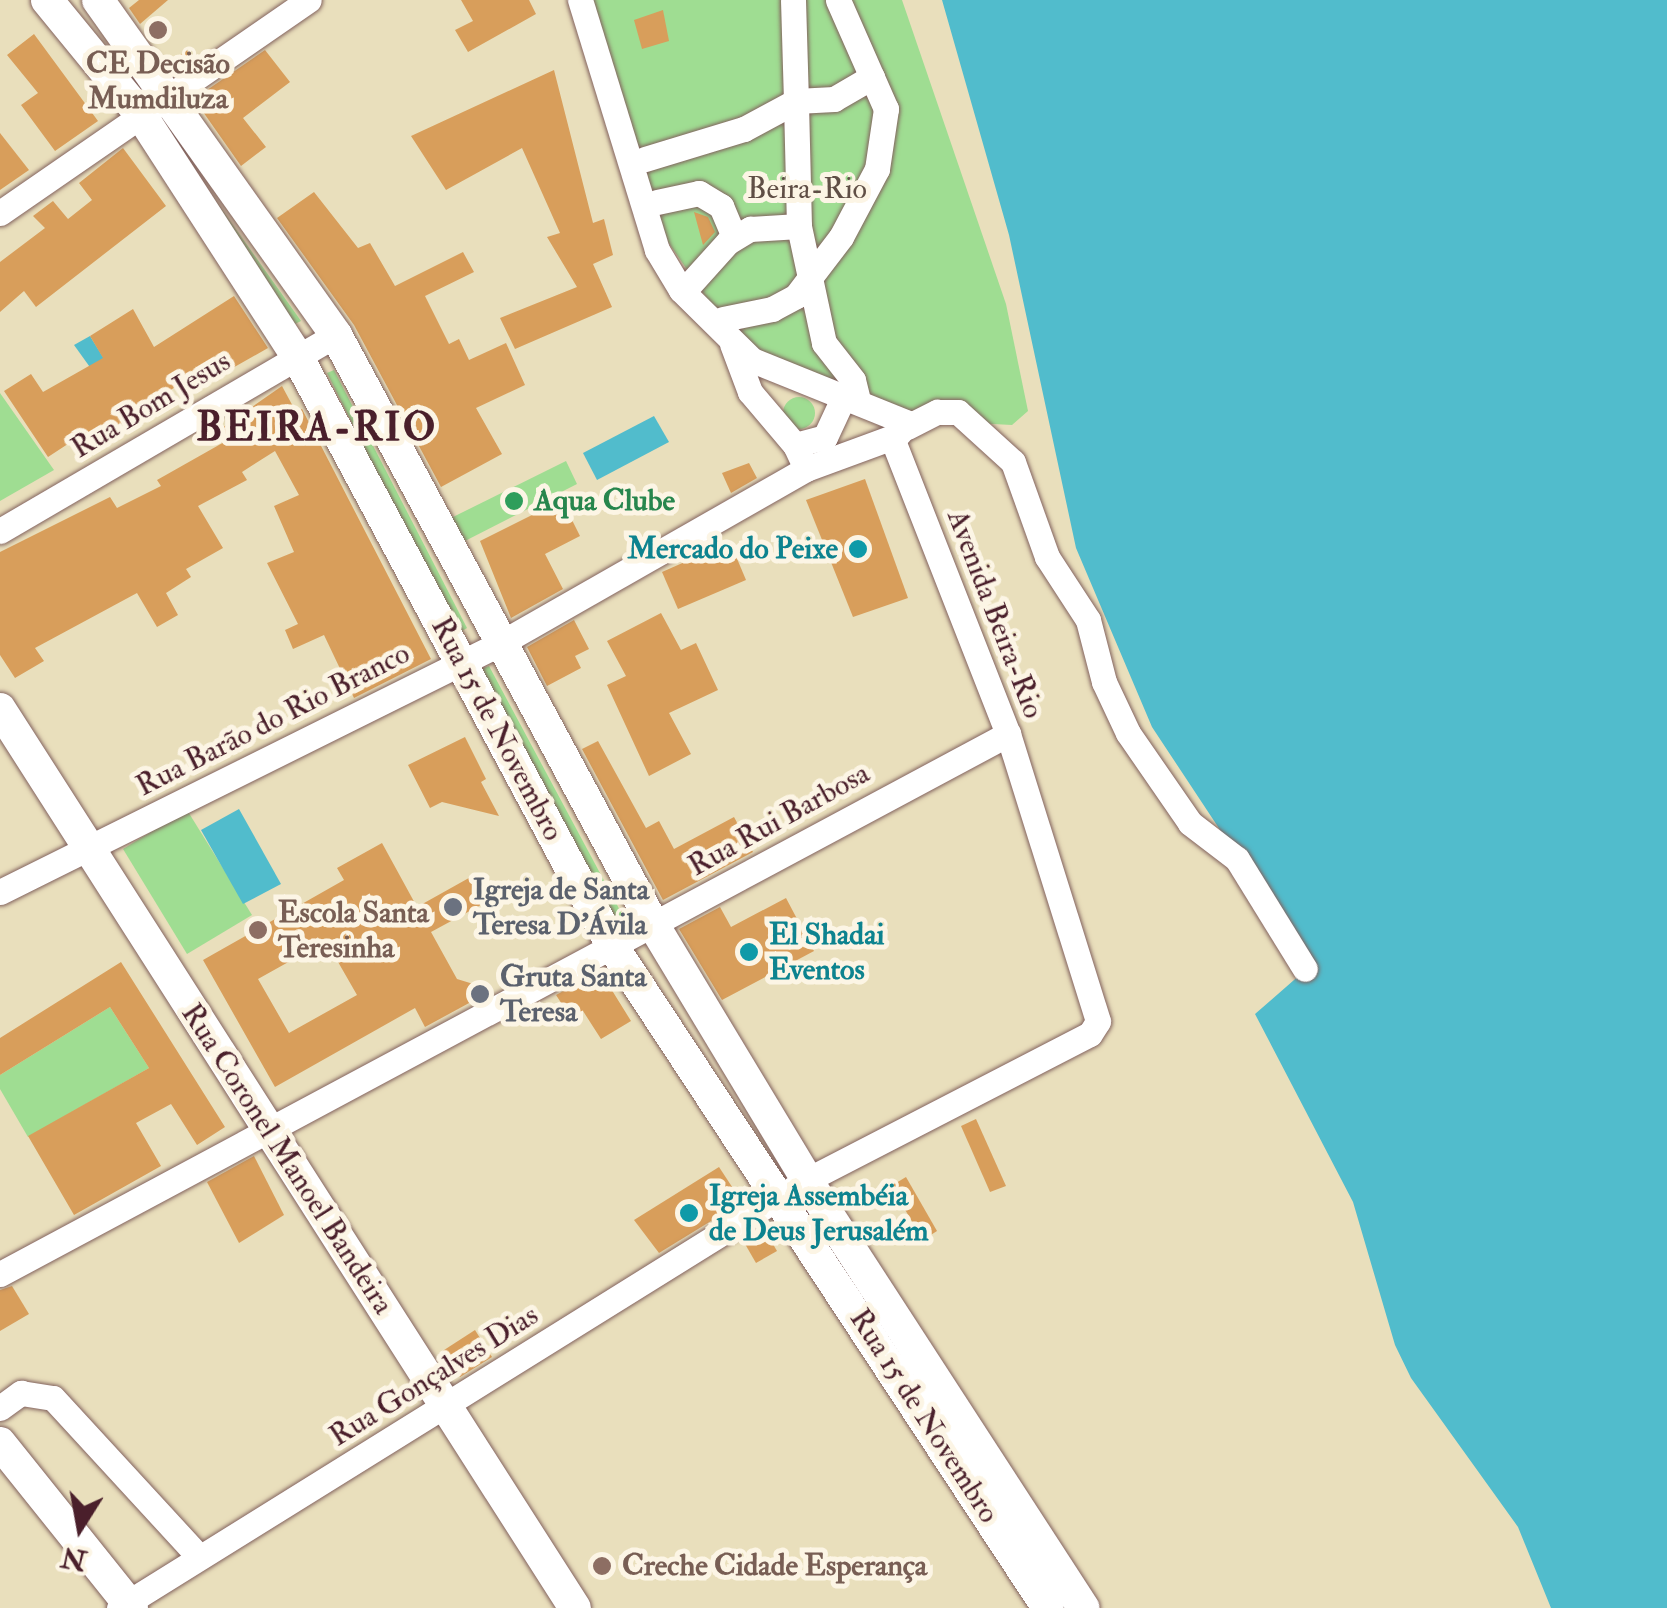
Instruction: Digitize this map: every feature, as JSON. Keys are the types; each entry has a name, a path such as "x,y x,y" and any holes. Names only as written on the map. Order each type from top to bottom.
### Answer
{"main road":[{"name":"Rua 15 de Novembro","path":"47,0 156,108 336,336 795,1189 1048,1608"},
{"name":"Rua 15 de Novembro","path":"98,0 297,356 613,948 795,1189 1080,1607"},
{"name":"Rua Coronel Manoel Bandeira","path":"0,709 575,1608"},
{"path":"0,1443 126,1606"}],"street":[{"path":"0,213 309,0"},
{"path":"580,0 656,250 681,290 732,344 782,375 905,420 903,425"},
{"path":"596,0 668,242 690,284 760,356 850,399"},
{"path":"793,0 798,226 824,344 853,380 850,399 825,437 795,445"},
{"path":"722,319 772,308 812,279 882,154 888,124 838,0"},
{"path":"645,160 744,129 796,101 834,99 872,77"},
{"path":"657,202 699,193 721,206 731,230"},
{"path":"690,284 728,242 750,229 798,226"},
{"name":"Rua Bom Jesus","path":"0,531 336,336"},
{"path":"732,344 746,385 795,445 806,469"},
{"path":"764,409 768,389 782,375"},
{"name":"Rua Barão do Rio Branco","path":"0,892 501,643 806,469 937,412 958,412 1012,462 1048,558 1088,620 1104,682 1128,732 1190,823 1237,858 1305,970"},
{"name":"Avenida Beira-Rio","path":"903,425 1008,734 1098,1021"},
{"name":"Rua Rui Barbosa","path":"0,1274 1008,734"},
{"name":"Rua Gonçalves Dias","path":"126,1606 795,1189 1090,1034 1098,1021"},
{"path":"0,1408 21,1393 52,1398 199,1557"}],"green space":[{"name":"Beira-Rio","path":"592,0 902,0 1006,304 1028,411 1012,425 915,420 757,371 668,242"},
{"path":"169,135 301,321 295,324"},
{"path":"334,370 467,628 457,634 327,373"},
{"path":"0,393 54,470 0,501"},
{"path":"799,397 811,401 815,413 811,425 799,429 787,425 783,413 787,401"},
{"name":"Aqua Clube","path":"566,461 577,484 463,542 451,518"},
{"path":"489,666 623,916 610,925 481,669"},
{"path":"187,810 252,915 187,954 123,849"},
{"path":"110,1007 149,1068 28,1137 0,1089 0,1075"}],"water":[{"path":"942,0 1667,0 1667,1608 1551,1608 1518,1527 1411,1378 1395,1345 1353,1202 1255,1014 1310,966 1152,727 1076,548 1009,235"},
{"path":"90,336 106,362 92,370 74,345"},
{"path":"654,416 669,442 597,480 583,453"},
{"path":"239,809 281,884 243,904 201,830"}],"building":[{"path":"139,0 168,0 140,24 129,8"},
{"path":"461,0 529,0 536,14 468,52 455,30 473,21"},
{"path":"663,10 669,41 642,49 634,20"},
{"path":"34,34 98,121 55,151 21,105 38,93 7,55"},
{"path":"187,50 194,59 174,73 168,64"},
{"path":"265,50 290,82 243,118 266,147 241,166 194,99"},
{"path":"554,70 593,223 604,219 613,255 593,264 612,307 515,349 500,318 577,287 547,237 560,233 522,148 446,190 411,136"},
{"path":"0,133 29,170 0,190"},
{"path":"123,148 166,206 36,307 24,291 0,312 0,262 45,228 33,216 53,201 68,219 92,200 79,183"},
{"path":"314,192 358,248 370,243 395,286 463,252 474,272 425,296 449,344 459,339 469,360 506,343 525,385 476,408 502,454 441,487 354,325 277,218"},
{"path":"694,212 708,217 715,232 703,245"},
{"path":"234,296 268,348 185,395 178,385 83,450 77,438 48,457 4,391 31,374 43,392 103,358 90,336 133,309 154,347"},
{"path":"282,386 296,412 302,409 431,659 354,698 324,635 293,649 285,630 298,624 267,563 294,552 274,506 299,495 275,451 242,472 247,480 198,506 223,548 186,569 191,577 166,593 178,615 157,627 137,593 35,648 44,661 15,678 0,655 0,552 110,497 117,508 161,486 157,480 226,441 219,430"},
{"path":"749,463 757,478 731,493 722,473"},
{"name":"Mercado do Peixe","path":"865,479 908,598 853,617 806,500"},
{"path":"562,500 580,536 545,554 563,589 511,618 480,541"},
{"path":"730,542 746,580 678,609 662,572"},
{"path":"661,613 681,650 696,643 718,690 669,713 691,754 649,776 607,685 626,676 607,641"},
{"path":"574,620 589,649 575,656 581,668 547,686 527,647"},
{"path":"465,737 486,779 481,782 499,816 442,802 430,808 408,765"},
{"path":"598,741 646,828 659,821 674,849 734,817 753,852 663,900 582,749"},
{"path":"382,843 417,907 476,874 490,900 431,932 457,979 493,990 425,1027 415,1008 275,1087 203,960 344,880 337,868","holes":["326,941 357,995 289,1033 258,979"]},
{"name":"El Shadai Eventos","path":"786,898 814,951 722,1000 679,929 720,907 731,927"},
{"path":"121,962 225,1127 197,1145 171,1104 136,1123 161,1166 74,1215 28,1136 149,1068 110,1007 0,1075 0,1038"},
{"path":"600,971 631,1021 601,1039 583,1011 571,1018 556,995"},
{"path":"976,1119 1006,1186 990,1192 961,1126"},
{"path":"254,1156 284,1215 239,1243 207,1182"},
{"name":"Igreja Assembéia de Deus Jerusalém","path":"719,1167 742,1202 659,1253 634,1220"},
{"path":"906,1177 937,1231 923,1240 891,1186"},
{"path":"766,1232 777,1251 756,1263 745,1244"},
{"path":"12,1286 29,1314 0,1331 0,1290"},
{"path":"475,1330 492,1357 460,1377 441,1352"}],"place":[{"name":"CE Decisão Mumdiluza","path":"158,30"},
{"name":"Aqua Clube","path":"514,501"},
{"name":"Mercado do Peixe","path":"858,549"},
{"name":"Igreja de Santa Teresa D'Ávila","path":"453,907"},
{"name":"Escola Santa Teresinha","path":"258,930"},
{"name":"El Shadai Eventos","path":"749,952"},
{"name":"Gruta Santa Teresa","path":"480,994"},
{"name":"Igreja Assembéia de Deus Jerusalém","path":"689,1213"},
{"name":"Creche Cidade Esperança","path":"602,1566"}],"district":[{"name":"BEIRA-RIO","path":"317,428"}]}
